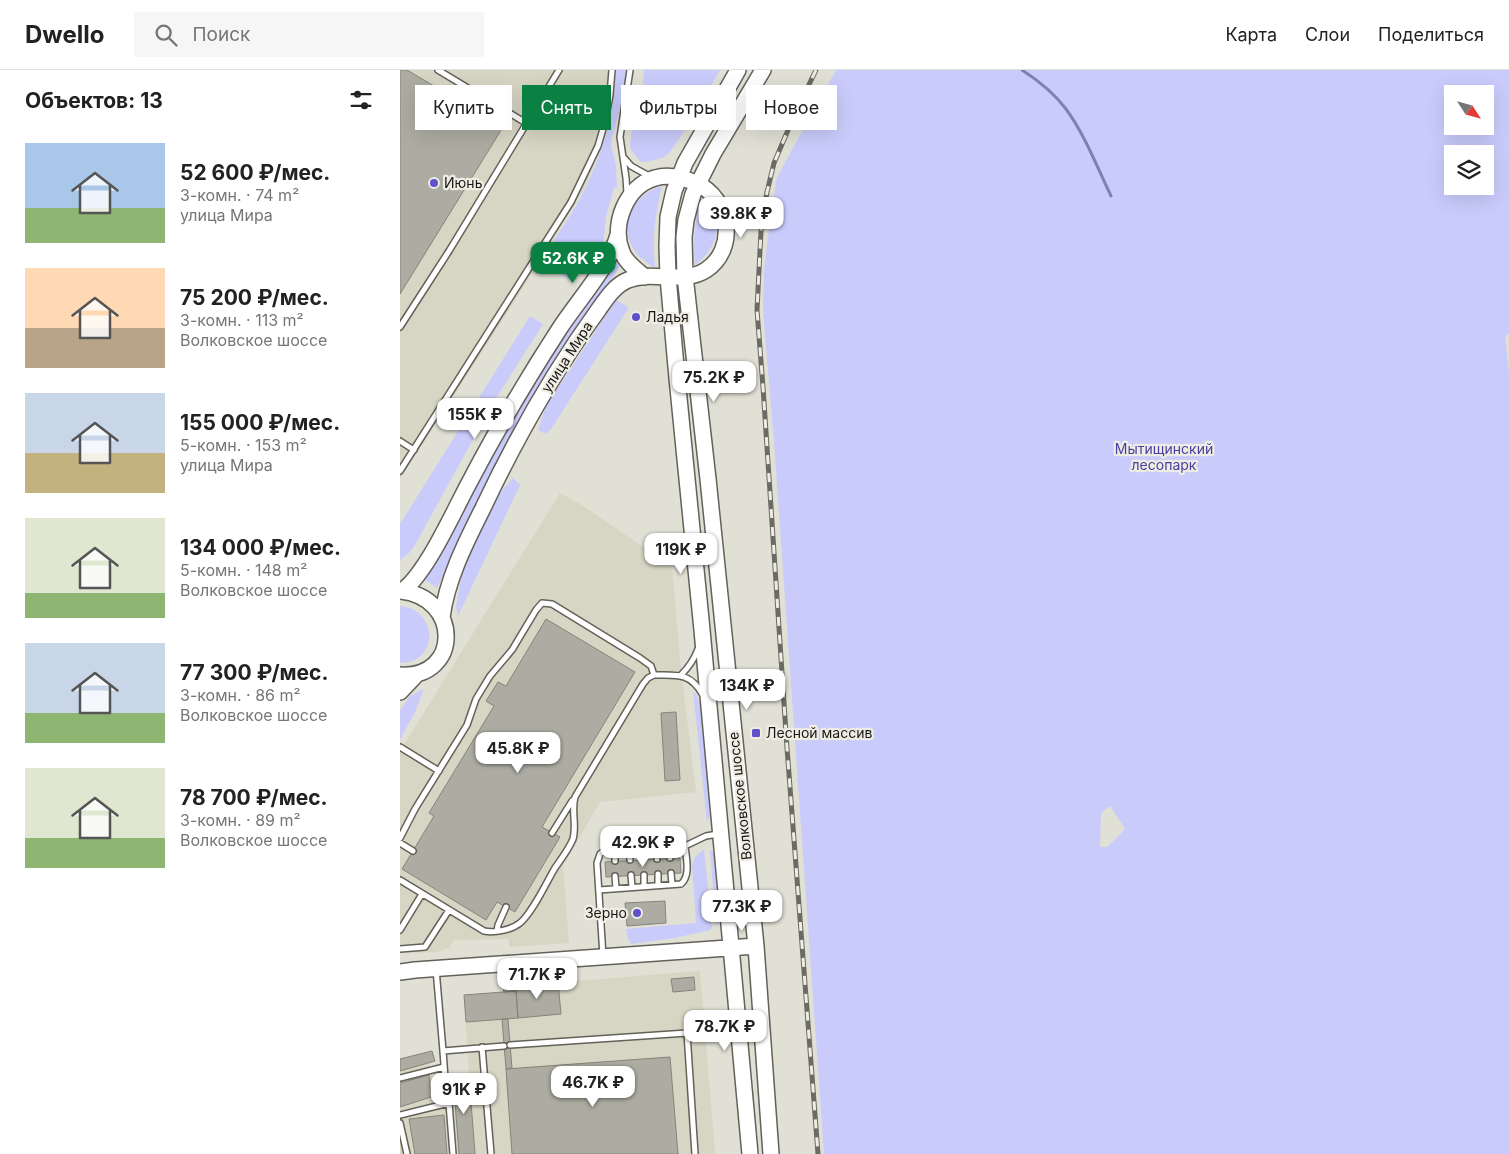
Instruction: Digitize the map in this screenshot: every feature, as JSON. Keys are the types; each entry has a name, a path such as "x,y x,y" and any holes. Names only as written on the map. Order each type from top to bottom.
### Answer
{"main road":[{"name":"Волковское шоссе","path":"738,70 695,145 679,178 674,190 667,231 668,277 687,489 702,630 750,1154"},
{"name":"Волковское шоссе","path":"763,70 713,154 690,200 684,237 684,276 708,479 756,946 771,1154"},
{"path":"626,201 639,187 654,178 670,176 697,184"},
{"name":"улица Мира","path":"417,674 429,670 436,663 442,652 447,636 442,617 447,592 475,525 511,450 553,377 594,315 614,290 627,280 645,277 694,275 708,269 720,255 726,235 725,219 718,202 711,193 697,184"},
{"name":"улица Мира","path":"401,591 416,577 497,430 562,325 608,261 615,245 626,201"},
{"path":"618,234 622,252 627,260 645,277"},
{"path":"401,591 426,599 442,617"},
{"path":"400,675 417,674"},
{"path":"400,692 417,674"},
{"path":"400,972 756,946"}],"lane":[{"path":"438,70 522,121"},
{"path":"549,85 558,70"},
{"path":"400,471 575,195 598,146 610,95 612,70"},
{"path":"626,201 626,178 620,137 630,70"},
{"path":"400,327 442,262 522,130"},
{"path":"622,153 631,166 654,178"},
{"path":"400,441 414,450"},
{"path":"400,838 415,809 467,725 474,703 490,676 512,650 536,610 542,604 552,604 640,658 651,666 654,675"},
{"path":"681,675 695,659 702,630"},
{"path":"552,833 648,678 654,675 681,675 690,679 699,688 708,703"},
{"path":"400,747 439,771"},
{"path":"400,880 484,932 498,931 515,926 526,916 570,845 574,831 572,805 574,797"},
{"path":"603,956 598,858 605,850 686,846 706,836 721,834"},
{"path":"400,843 412,851"},
{"path":"670,846 670,858"},
{"path":"599,890 681,884 686,878 686,846"},
{"path":"656,847 657,859"},
{"path":"643,848 643,860"},
{"path":"630,849 630,860"},
{"path":"614,850 615,861"},
{"path":"671,873 672,884"},
{"path":"658,874 658,885"},
{"path":"644,875 644,886"},
{"path":"616,876 616,888"},
{"path":"631,876 632,887"},
{"path":"400,930 422,894"},
{"path":"498,931 498,925 506,907"},
{"path":"400,949 425,947 449,910"},
{"path":"436,968 442,1051 453,1154"},
{"path":"510,1046 687,1033 695,1154"},
{"path":"442,1051 504,1046"},
{"path":"482,1047 491,1154"},
{"path":"400,1078 444,1067"},
{"path":"400,1115 449,1103"},
{"path":"400,1123 407,1154"}],"shaded area":[{"path":"400,70 616,70 611,106 611,85 522,85 522,130 606,130 606,132 583,191 513,304 400,479"},
{"path":"560,493 585,507 672,567 680,661 696,792 600,802 563,866 569,943 509,947 509,939 454,940 449,948 436,952 400,953 400,751"},
{"path":"700,971 715,1154 400,1154 400,1059 432,1051 435,1061 429,1063 432,1079 469,1075 464,995 503,992 503,987"}],"green space":[{"path":"616,70 626,70 625,85 621,85 621,106 611,145 616,165 617,188 614,187 606,217 601,251 591,266 585,265 572,281 562,275 564,272 542,258 580,198 597,161 607,130 611,130 611,111"},
{"path":"644,70 720,70 711,85 643,85"},
{"name":"Мытищинский лесопарк","path":"836,70 1509,70 1509,333 1505,337 1509,372 1509,1154 824,1154 774,442 763,311 764,270 777,177 803,130 837,130 837,85 828,85","holes":["1110,806 1125,829 1107,847 1100,847 1101,813"]},
{"path":"632,130 685,130 670,152 663,158 641,162 631,150"},
{"path":"662,186 655,227 655,268 636,253 629,240 627,230 628,221 637,203 644,195"},
{"path":"702,195 714,213 716,232 710,249 695,265 695,230 697,212"},
{"path":"617,260 621,265 568,344 496,466 473,509 437,588 424,579 523,401"},
{"path":"616,300 628,307 628,309 551,429 545,433 538,430 546,406"},
{"path":"530,316 543,324 493,403 415,545 400,560 400,524"},
{"path":"513,478 520,485 458,616 456,606 464,564 498,495"},
{"path":"400,606 413,610 422,617 428,626 429,636 427,646 422,655 413,661 400,663"},
{"path":"424,689 415,712 400,740 400,710 410,696"},
{"path":"693,691 701,707 711,810 707,822"},
{"path":"704,849 712,927 710,930 675,938 631,944 626,929 696,923 692,864 695,857"},
{"path":"710,850 713,851 715,857 718,892 719,911 716,925"}],"building":[{"name":"Июнь","path":"400,70 407,70 432,85 415,85 415,130 501,130 400,294"},
{"path":"546,619 635,672 542,827 560,837 515,912 497,902 486,920 402,869 434,816 429,813 494,706 486,701 498,682 506,686"},
{"path":"676,712 680,780 665,781 661,713"},
{"path":"680,858 681,873 606,877 605,862"},
{"path":"665,901 666,923 627,926 625,903"},
{"path":"694,977 695,990 673,992 671,979"},
{"path":"558,982 561,1014 518,1018 516,991 504,992 503,987"},
{"path":"516,991 518,1018 466,1022 464,995"},
{"path":"502,1019 508,1019 512,1068 506,1069"},
{"path":"432,1051 435,1061 400,1071 400,1059"},
{"path":"670,1057 678,1154 512,1154 506,1069"},
{"path":"429,1075 431,1097 400,1107 400,1083"},
{"path":"469,1076 475,1154 459,1154 453,1077"},
{"path":"444,1115 447,1154 415,1154 409,1119"}],"waterway":[{"path":"1022,70 1046,88 1066,109 1085,140 1111,196"}],"railway":[{"path":"816,70 774,163 761,231 757,310 787,748 818,1154"}],"place":[{"name":"Июнь","path":"434,183"},
{"name":"Ладья","path":"636,317"},
{"name":"Лесной массив","path":"756,733"},
{"name":"Зерно","path":"637,913"}]}
